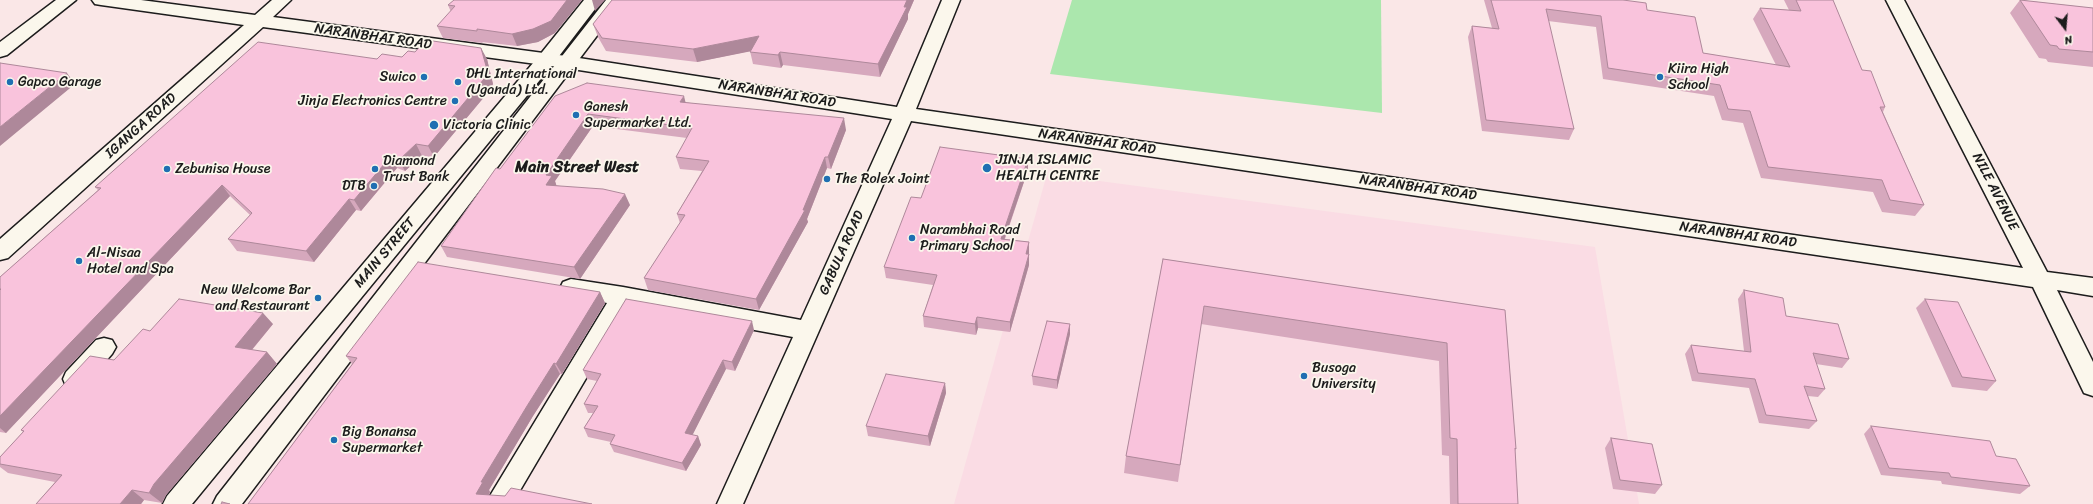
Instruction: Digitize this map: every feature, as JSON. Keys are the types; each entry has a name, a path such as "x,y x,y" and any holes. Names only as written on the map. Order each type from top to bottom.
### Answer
{"street":[{"path":"0,51 67,0"},
{"name":"NARANBHAI ROAD","path":"101,0 556,61 904,114 2093,287"},
{"name":"IGANGA ROAD","path":"0,252 282,0"},
{"name":"MAIN STREET","path":"226,504 412,261 556,61 593,0"},
{"name":"MAIN STREET","path":"176,504 556,61 615,0"},
{"name":"GABULA ROAD","path":"730,504 904,114 951,0"},
{"name":"NILE AVENUE","path":"1895,0 2040,279 2093,386"},
{"path":"412,261 435,265"},
{"path":"552,285 623,296 808,330"},
{"path":"498,504 623,296"},
{"path":"57,398 104,348"}],"shaded area":[{"name":"Busoga University","path":"1047,174 1595,247 1639,504 954,504"}],"green space":[{"path":"1072,0 1381,0 1382,113 1050,74"}],"building":[{"path":"454,0 567,0 551,21 533,29 512,34 477,29 477,31 437,26 455,6 448,5"},
{"path":"612,0 907,0 904,7 907,7 878,64 780,52 778,55 750,52 759,36 693,49 602,38 593,24"},
{"path":"1491,0 1623,0 1646,3 1647,10 1695,17 1703,53 1790,67 1760,8 1801,11 1796,0 1833,0 1862,70 1871,71 1885,107 1880,107 1924,205 1890,200 1882,180 1768,167 1750,111 1728,109 1720,85 1608,68 1601,16 1546,9 1574,129 1486,120 1472,26 1499,29"},
{"path":"2020,0 2093,8 2093,52 2059,49 2057,46 2050,45"},
{"path":"426,40 481,48 488,73 428,146 416,144 399,160 390,157 354,200 349,199 306,251 228,239 252,213 222,185 0,416 0,277 101,188 95,187 258,42 377,59 382,54 402,57 408,51 415,52"},
{"path":"0,63 67,73 0,127"},
{"path":"587,83 684,96 680,102 844,118 828,157 825,157 803,210 805,210 756,299 644,278 685,215 677,214 709,161 676,157 692,128 588,114 546,175 552,176 546,185 603,189 625,194 574,267 441,246 496,168 500,169 555,96"},
{"path":"940,147 1028,159 1001,239 1029,242 1026,254 1029,254 1010,322 977,317 975,324 923,316 937,275 884,267 911,197 921,198"},
{"path":"1163,259 1505,310 1516,449 1515,448 1518,504 1458,504 1457,439 1450,438 1447,343 1204,306 1180,465 1126,456"},
{"path":"418,262 600,292 556,364 554,363 527,406 481,482 483,482 476,494 505,496 511,488 592,504 248,504 357,358 346,356"},
{"path":"1744,290 1783,298 1786,316 1838,324 1849,359 1813,353 1825,389 1804,386 1817,421 1766,415 1755,379 1698,373 1691,345 1751,352"},
{"path":"179,299 263,313 235,347 267,352 154,484 149,493 132,490 120,504 36,504 62,475 0,464 0,457 24,431 21,430 90,356 114,360 143,329 150,331"},
{"path":"626,299 752,321 732,362 723,360 685,433 698,436 682,463 610,444 615,435 584,428 598,406 584,404 601,374 583,370"},
{"path":"1925,299 1958,302 1996,381 1962,377"},
{"path":"1047,321 1070,324 1057,380 1032,376"},
{"path":"886,374 945,383 928,436 866,426"},
{"path":"1871,426 1990,441 1996,456 2016,459 2030,486 1951,477 1949,473 1889,468"},
{"path":"1611,438 1652,444 1662,485 1620,480"}],"place":[{"name":"Swico","path":"424,77"},
{"name":"Kiira High School","path":"1660,77"},
{"name":"Gapco Garage","path":"10,82"},
{"name":"DHL International (Uganda) Ltd.","path":"458,82"},
{"name":"Jinja Electronics Centre","path":"455,101"},
{"name":"Ganesh Supermarket Ltd.","path":"576,115"},
{"name":"Victoria Clinic","path":"434,125"},
{"name":"JINJA ISLAMIC HEALTH CENTRE","path":"987,168"},
{"name":"Zebunisa House","path":"167,169"},
{"name":"Diamond Trust Bank","path":"375,169"},
{"name":"The Rolex Joint","path":"827,179"},
{"name":"DTB","path":"374,186"},
{"name":"Narambhai Road Primary School","path":"912,238"},
{"name":"Al-Nisaa Hotel and Spa","path":"79,261"},
{"name":"New Welcome Bar and Restaurant","path":"318,298"},
{"name":"Busoga University","path":"1304,376"},
{"name":"Big Bonansa Supermarket","path":"334,440"}],"district":[{"name":"Main Street West","path":"577,168"}]}
